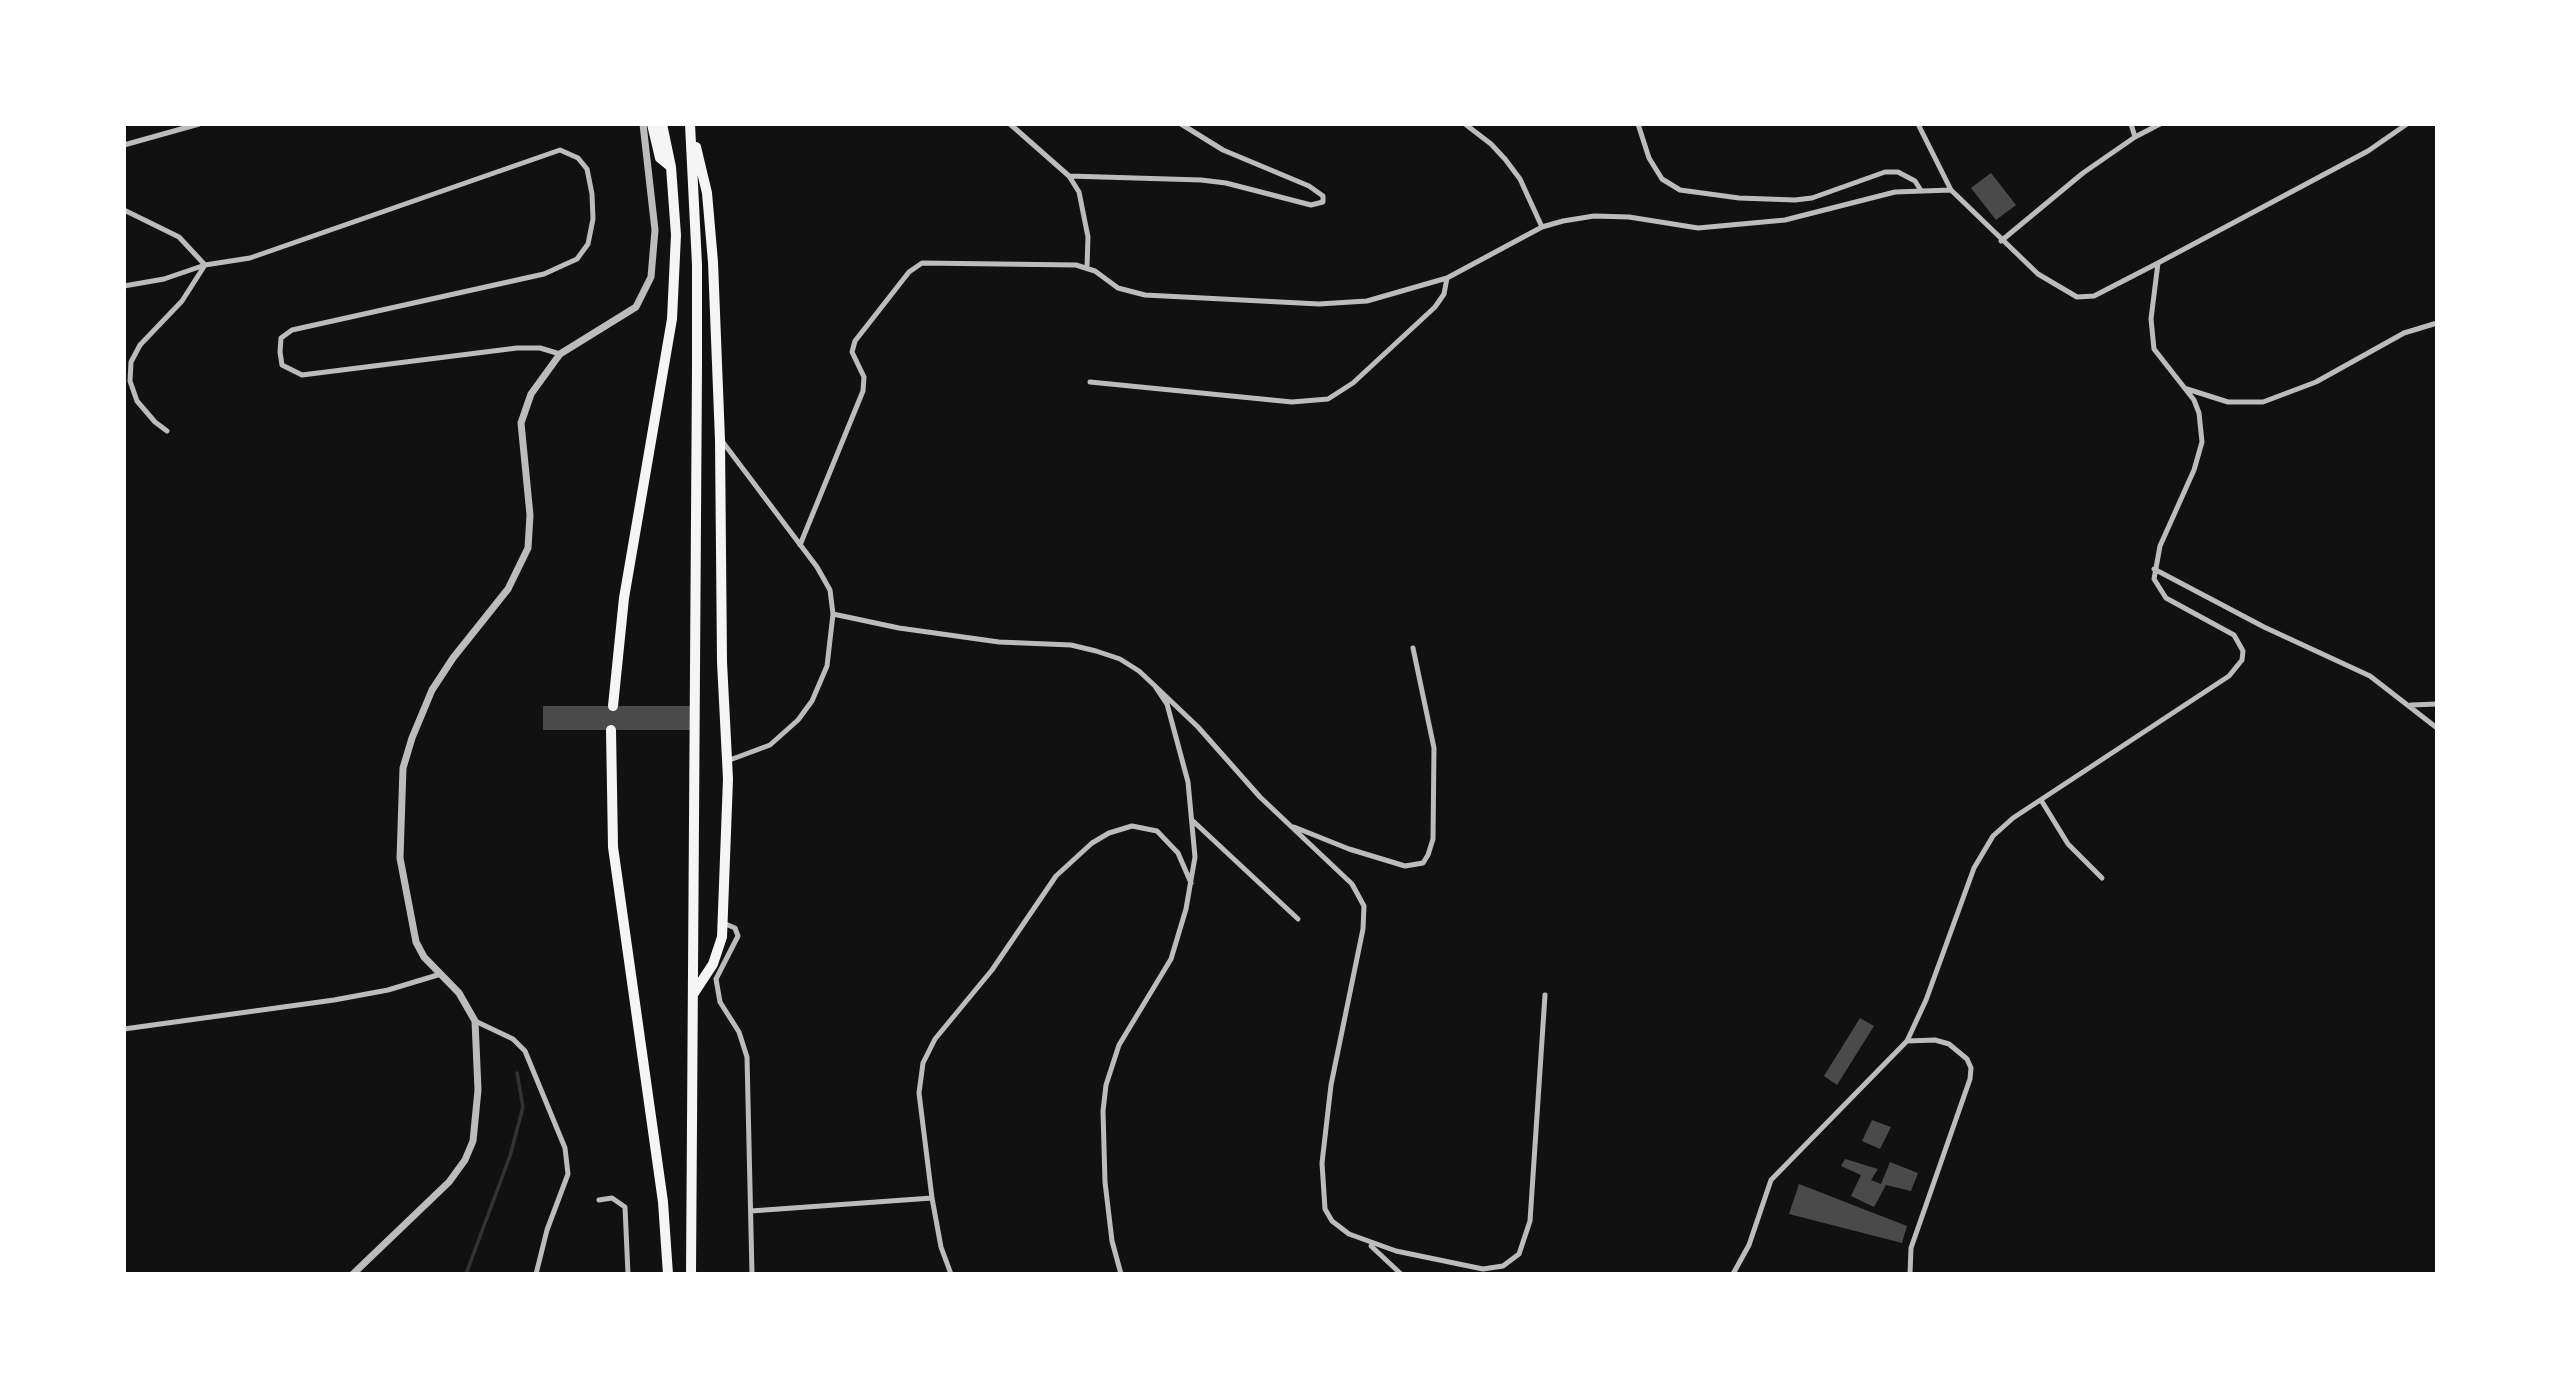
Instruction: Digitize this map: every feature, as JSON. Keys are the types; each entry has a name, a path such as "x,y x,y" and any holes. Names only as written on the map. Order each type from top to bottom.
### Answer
{"highway":[{"path":"652,124 660,158 671,167"},
{"path":"613,706 624,598 672,319 676,235 671,167 662,124"},
{"path":"690,124 697,265 691,1274"},
{"path":"692,138 701,160 710,224 720,440 722,662 727,761 723,923 713,964 694,993"},
{"path":"611,730 613,847 663,1202 668,1274"}],"street":[{"path":"124,145 199,124"},
{"path":"353,1274 430,1203 465,1160 477,1121 475,1021 459,993 424,957 411,924 400,858 403,768 432,690 453,658 508,589 528,548 530,515 521,423 531,394 560,354 636,307 651,277 655,230 643,124"},
{"path":"1010,124 1069,176 1079,192 1088,237 1087,267"},
{"path":"1069,176 1201,180 1319,206 1324,196 1309,186 1223,150 1181,124"},
{"path":"1465,124 1505,159 1520,179 1542,227"},
{"path":"1637,124 1655,169 1662,179 1680,190 1739,198 1795,200 1812,198 1885,173 1898,172 1915,181 1920,189"},
{"path":"1918,124 1951,190 2038,274 2077,297 2094,296 2158,263 2368,150 2407,124"},
{"path":"2131,124 2134,137"},
{"path":"2001,241 2083,173 2134,137 2160,124"},
{"path":"124,286 164,279 205,265 250,258 560,150 578,158 587,169 593,219 588,244 577,259 544,274 292,330 281,338 279,352 282,365 302,375 517,348 540,348 560,354"},
{"path":"800,545 863,391 864,377 852,352 855,341 909,272 930,262 1063,264 1087,267 1118,288 1138,294 1319,304 1367,301 1447,278 1542,227 1594,216 1629,217 1698,228 1766,222 1920,189 1951,190"},
{"path":"124,211 173,232 205,265"},
{"path":"1733,1274 1749,1245 1771,1180 1907,1041 1926,1000 1982,850 2012,818 2229,676 2242,660 2243,651 2234,635 2166,598 2154,579 2160,546 2194,470 2202,442 2199,413 2187,389 2154,349 2151,319 2158,263"},
{"path":"167,431 137,401 130,381 131,362 140,345 183,301 205,265"},
{"path":"1090,383 1292,402 1328,399 1353,383 1435,307 1444,294 1447,278"},
{"path":"2187,389 2228,402 2263,402 2316,382 2404,333 2437,323"},
{"path":"720,440 800,545 830,590 833,614 827,666 812,701 798,720 770,745 727,761"},
{"path":"2154,569 2264,627 2370,676 2411,705 2437,728"},
{"path":"833,614 924,632 999,642 1071,645 1121,659 1155,686 1288,824 1352,884 1364,906 1363,929 1331,1085 1322,1192 1325,1209 1332,1221 1368,1244 1401,1274"},
{"path":"1288,824 1375,858 1405,866 1423,863 1433,839 1434,748 1413,648"},
{"path":"1121,1274 1112,1241 1105,1181 1103,1111 1106,1085 1119,1045 1171,959 1191,884 1195,858 1193,821 1176,730 1167,704 1155,686"},
{"path":"2411,705 2437,704"},
{"path":"2041,800 2068,844 2102,878"},
{"path":"1193,821 1298,919"},
{"path":"951,1274 941,1247 932,1198 919,1093 923,1063 935,1039 992,970 1056,876 1092,842 1132,826 1146,827 1168,840 1191,884"},
{"path":"723,923 735,928 738,936 716,979 719,1002 739,1032 747,1057 752,1274"},
{"path":"124,1029 334,1000 388,990 440,975"},
{"path":"1368,1244 1483,1269 1503,1266 1519,1254 1530,1221 1545,995"},
{"path":"475,1021 513,1039 526,1051 565,1148 568,1174 540,1250 536,1274"},
{"path":"1907,1041 1935,1040 1949,1044 1967,1059 1971,1068 1970,1079 1911,1248 1910,1274"},
{"path":"599,1200 612,1198 625,1207 628,1274"},
{"path":"751,1211 932,1198"}],"building":[{"path":"1991,173 2016,205 1996,220 1971,188"},
{"path":"543,706 690,706 690,730 543,730"},
{"path":"1860,1018 1874,1026 1837,1085 1824,1076"},
{"path":"1872,1120 1891,1127 1880,1149 1862,1141"},
{"path":"1845,1159 1878,1169 1871,1180 1881,1184 1890,1162 1918,1173 1911,1191 1886,1185 1874,1207 1851,1196 1861,1175 1841,1166"},
{"path":"1799,1184 1907,1226 1902,1243 1789,1214"}],"waterway":[{"path":"466,1274 510,1156 523,1107 517,1073"}]}
